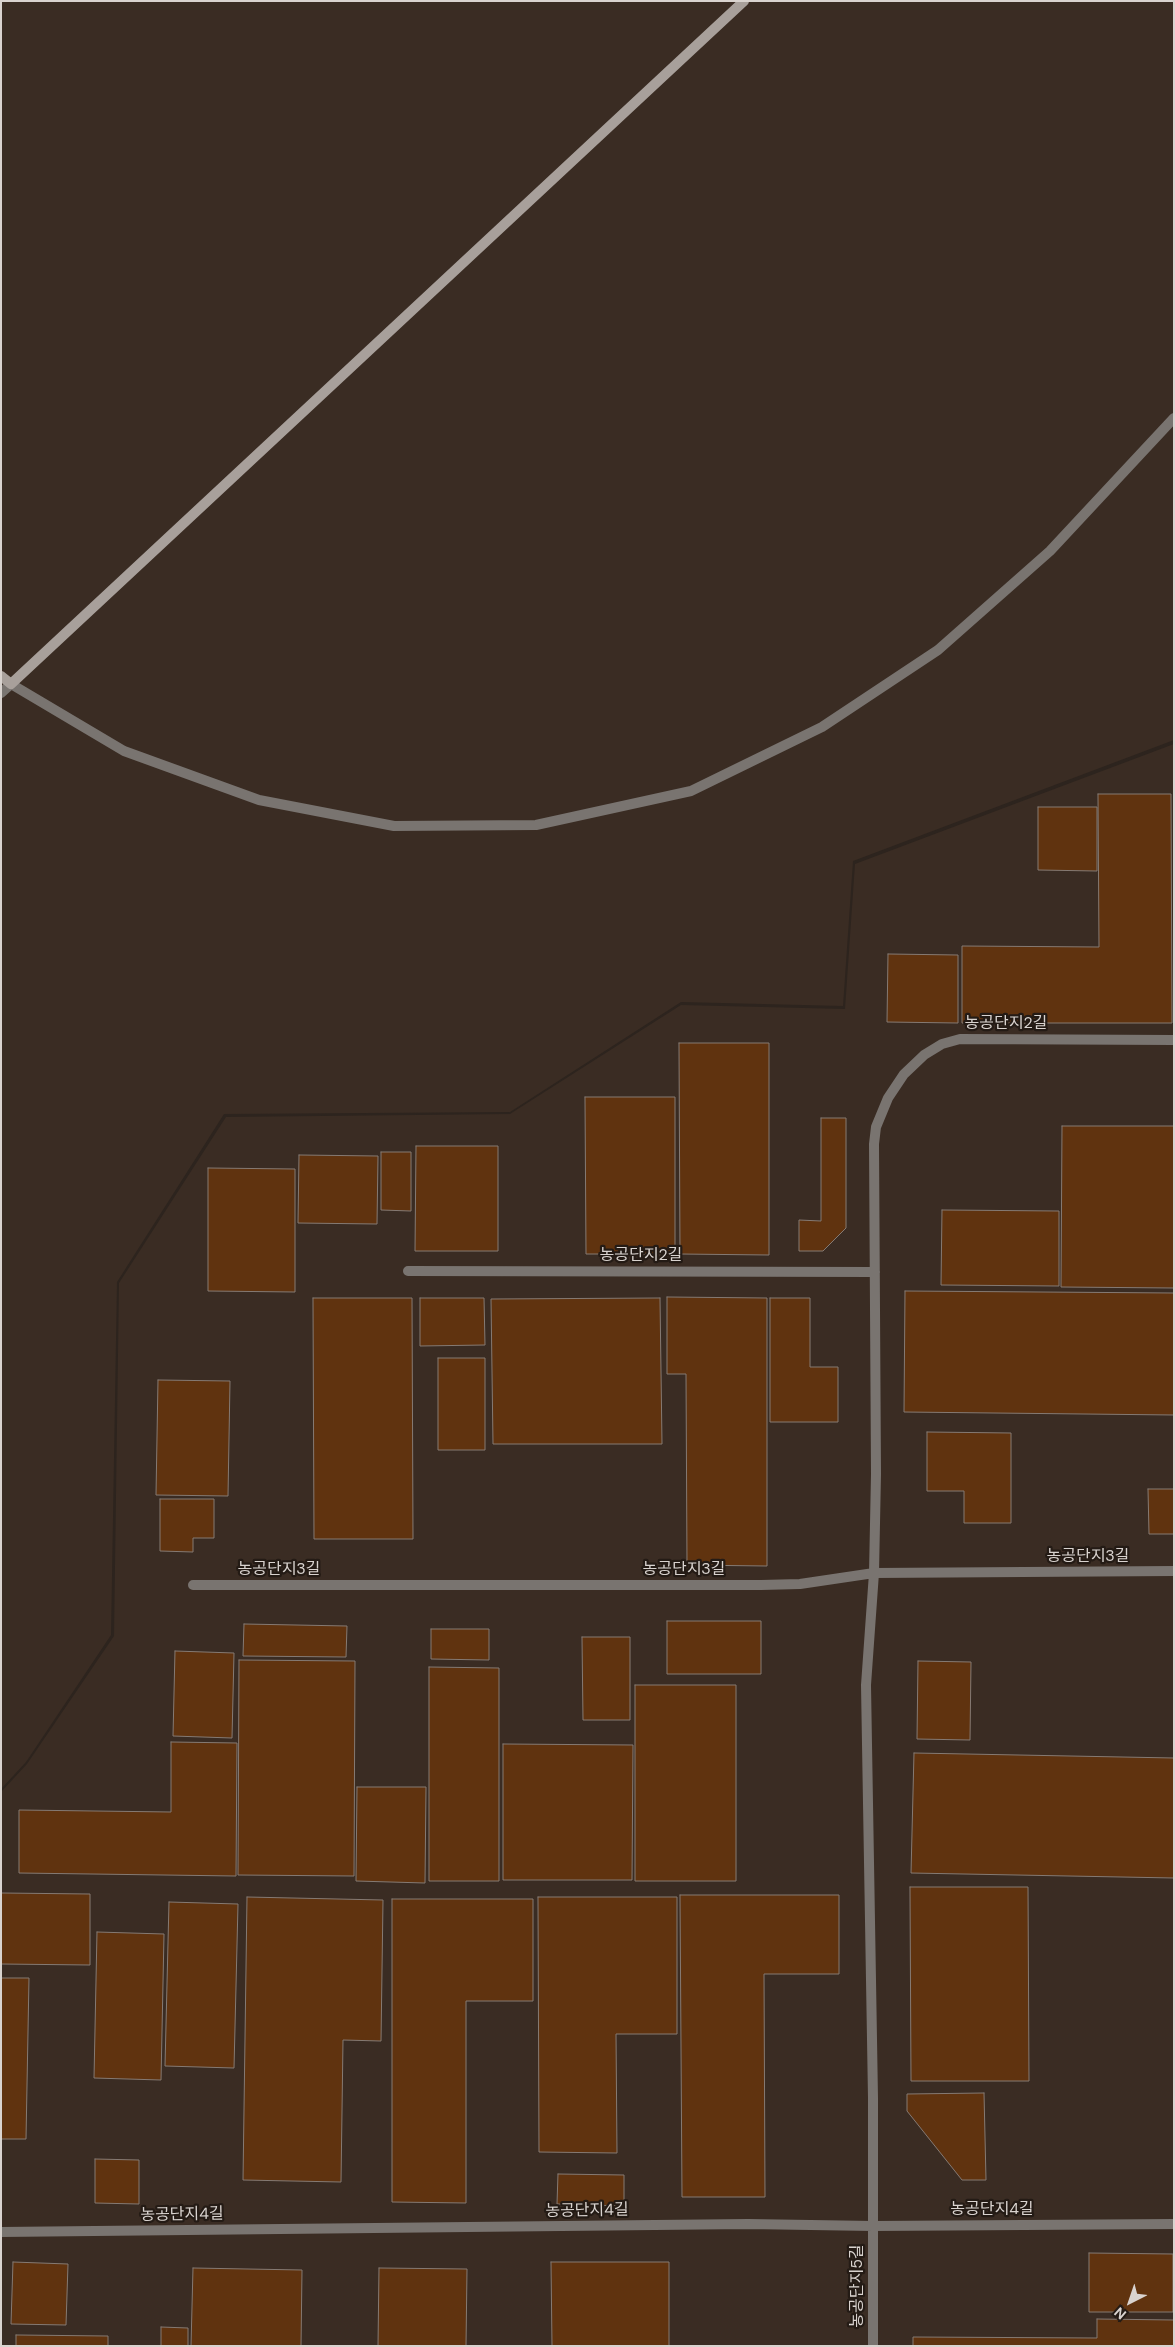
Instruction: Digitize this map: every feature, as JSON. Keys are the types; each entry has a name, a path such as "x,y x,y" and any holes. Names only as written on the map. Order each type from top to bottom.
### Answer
{"street":[{"path":"1,693 744,1"},
{"path":"1,676 11,684 124,751 260,800 394,826 536,825 691,791 822,727 938,650 1050,550 1174,418"},
{"name":"농공단지2길","path":"874,1573 876,1474 874,1144 876,1127 881,1111 895,1086 924,1055 942,1044 960,1039 1174,1040"},
{"name":"농공단지2길","path":"408,1271 875,1272"},
{"name":"농공단지3길","path":"193,1585 761,1585 800,1584 874,1573 1174,1571"},
{"name":"농공단지5길","path":"872,2346 873,2098 866,1685 874,1573"},
{"name":"농공단지4길","path":"1,2232 748,2224 873,2226 1174,2224"}],"shaded area":[{"path":"1,1 1174,1 1174,740 853,861 843,1006 681,1002 510,1112 224,1114 117,1282 111,1635 26,1762 1,1789"},
{"path":"1174,744 1174,2346 1,2346 1,1792 27,1764 114,1636 119,1283 226,1117 510,1114 681,1005 845,1009 855,864"}],"building":[{"path":"1098,794 1171,794 1172,1023 962,1023 962,946 1099,947"},
{"path":"1038,807 1097,807 1097,871 1038,870"},
{"path":"888,954 958,955 958,1023 887,1022"},
{"path":"679,1043 769,1043 769,1255 680,1254"},
{"path":"585,1097 675,1097 675,1254 586,1254"},
{"path":"821,1118 846,1118 846,1228 823,1251 799,1251 799,1220 821,1221"},
{"path":"1062,1126 1174,1126 1174,1288 1061,1287"},
{"path":"416,1146 498,1146 498,1251 415,1251"},
{"path":"381,1152 411,1152 411,1211 381,1210"},
{"path":"299,1155 378,1156 377,1224 298,1223"},
{"path":"208,1168 295,1169 295,1292 208,1291"},
{"path":"942,1210 1059,1211 1059,1286 941,1285"},
{"path":"905,1291 1174,1293 1174,1415 904,1412"},
{"path":"667,1297 767,1298 767,1566 687,1565 686,1374 667,1374"},
{"path":"313,1298 412,1298 413,1539 314,1539"},
{"path":"420,1298 484,1298 485,1345 420,1346"},
{"path":"660,1298 662,1444 493,1444 491,1299"},
{"path":"770,1298 810,1298 810,1367 838,1367 838,1422 770,1422"},
{"path":"438,1358 485,1358 485,1450 438,1450"},
{"path":"158,1380 230,1381 228,1496 156,1495"},
{"path":"927,1432 1011,1433 1011,1523 964,1523 964,1491 927,1491"},
{"path":"1148,1489 1174,1489 1174,1534 1149,1534"},
{"path":"160,1499 214,1499 214,1538 193,1538 193,1552 160,1551"},
{"path":"667,1621 761,1621 761,1674 667,1674"},
{"path":"244,1624 347,1626 346,1657 243,1656"},
{"path":"431,1629 489,1629 489,1660 431,1659"},
{"path":"582,1637 630,1637 630,1720 583,1720"},
{"path":"175,1651 234,1653 232,1738 173,1736"},
{"path":"239,1660 355,1661 354,1876 238,1875"},
{"path":"918,1661 971,1662 970,1740 917,1739"},
{"path":"429,1667 499,1668 499,1881 429,1881"},
{"path":"635,1685 736,1685 736,1881 635,1881"},
{"path":"171,1742 237,1743 236,1876 19,1873 19,1810 171,1812"},
{"path":"503,1744 633,1745 632,1880 503,1880"},
{"path":"914,1753 1174,1758 1174,1878 911,1873"},
{"path":"357,1787 426,1787 425,1883 356,1881"},
{"path":"910,1887 1028,1887 1029,2081 911,2081"},
{"path":"1,1893 90,1894 90,1965 1,1964"},
{"path":"680,1895 839,1895 839,1974 764,1974 765,2197 682,2197"},
{"path":"247,1897 383,1900 381,2041 343,2040 341,2182 243,2180"},
{"path":"538,1897 677,1897 677,2034 616,2034 617,2153 539,2152"},
{"path":"392,1899 533,1899 533,2001 466,2001 466,2203 392,2202"},
{"path":"169,1902 238,1904 234,2068 165,2066"},
{"path":"97,1932 164,1934 161,2080 94,2078"},
{"path":"1,1978 29,1978 26,2139 1,2139"},
{"path":"984,2093 986,2180 962,2180 907,2111 907,2094"},
{"path":"95,2159 139,2160 139,2204 95,2203"},
{"path":"558,2174 624,2175 624,2206 557,2204"},
{"path":"1089,2253 1173,2254 1173,2312 1089,2312"},
{"path":"13,2262 68,2264 66,2325 11,2324"},
{"path":"551,2262 669,2262 669,2346 552,2346"},
{"path":"193,2268 302,2270 301,2346 191,2346"},
{"path":"379,2268 467,2269 466,2346 378,2346"},
{"path":"1097,2319 1174,2320 1174,2346 913,2346 913,2337 1097,2338"},
{"path":"161,2327 188,2328 188,2346 161,2346"},
{"path":"16,2335 108,2336 108,2346 16,2346"}]}
